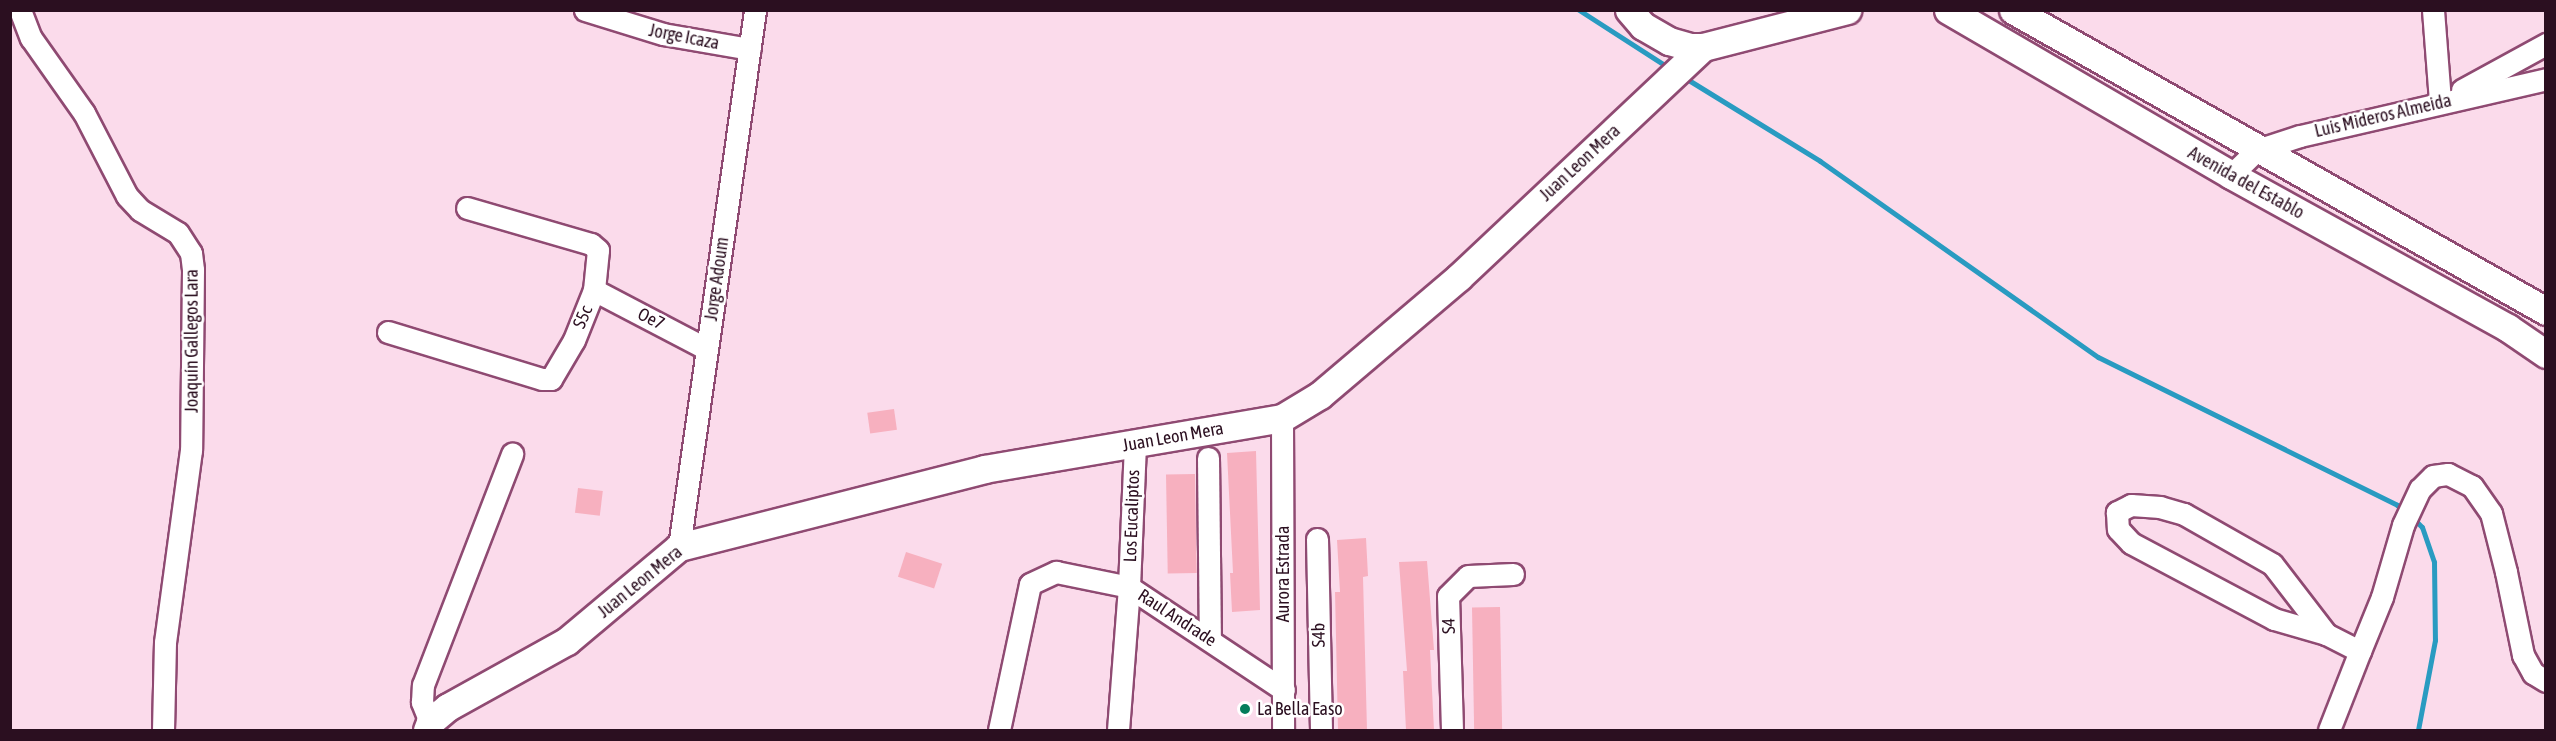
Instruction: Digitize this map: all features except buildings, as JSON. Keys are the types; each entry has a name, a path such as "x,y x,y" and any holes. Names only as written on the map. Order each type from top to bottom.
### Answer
{"street":[{"name":"Joaquín Gallegos Lara","path":"20,10 31,38 84,113 127,196 140,210 178,233 186,241 191,253 194,270 191,450 165,642 163,730"},
{"name":"Jorge Icaza","path":"585,10 663,34 750,49"},
{"name":"Jorge Adoum","path":"679,547 755,10"},
{"path":"1629,10 1643,26 1668,41 1690,47 1703,47"},
{"name":"Juan Leon Mera","path":"428,726 448,707 567,641 679,547 984,469 1282,418 1320,395 1459,277 1703,47 1847,10"},
{"name":"Avenida del Establo","path":"1948,10 2231,176 2508,328 2546,354"},
{"name":"Avenida del Establo","path":"2013,10 2257,150 2546,310"},
{"path":"2433,10 2440,102 2546,44"},
{"name":"Luis Mideros Almeida","path":"2231,176 2257,150 2300,136 2546,79"},
{"name":"S5c","path":"388,332 542,379 551,379 573,340 594,290 598,250 591,244 467,208"},
{"name":"Oe7","path":"594,290 707,349"},
{"name":"Aurora Estrada","path":"1282,418 1283,730"},
{"name":"Los Eucaliptos","path":"1118,730 1129,587 1135,444"},
{"path":"428,726 422,702 423,685 512,454"},
{"path":"1208,458 1210,640"},
{"path":"2329,730 2382,597 2403,525 2420,489 2433,476 2448,474 2472,486 2491,513 2523,656 2533,673 2546,681"},
{"path":"2326,634 2272,564 2184,514 2160,507 2131,505 2117,512 2118,529 2131,543 2274,619 2326,634 2360,651"},
{"name":"S4b","path":"1317,539 1321,730"},
{"name":"Raul Andrade","path":"999,730 1030,584 1056,572 1129,587 1284,690"},
{"name":"S4","path":"1452,730 1448,596 1467,576 1513,574"}],"waterway":[{"path":"1579,10 1669,68"},
{"path":"1682,76 1820,161 2098,357 2405,511"},
{"path":"2412,517 2422,527 2434,562 2435,640 2418,730"}],"place":[{"name":"La Bella Easo","path":"1245,709"}]}
